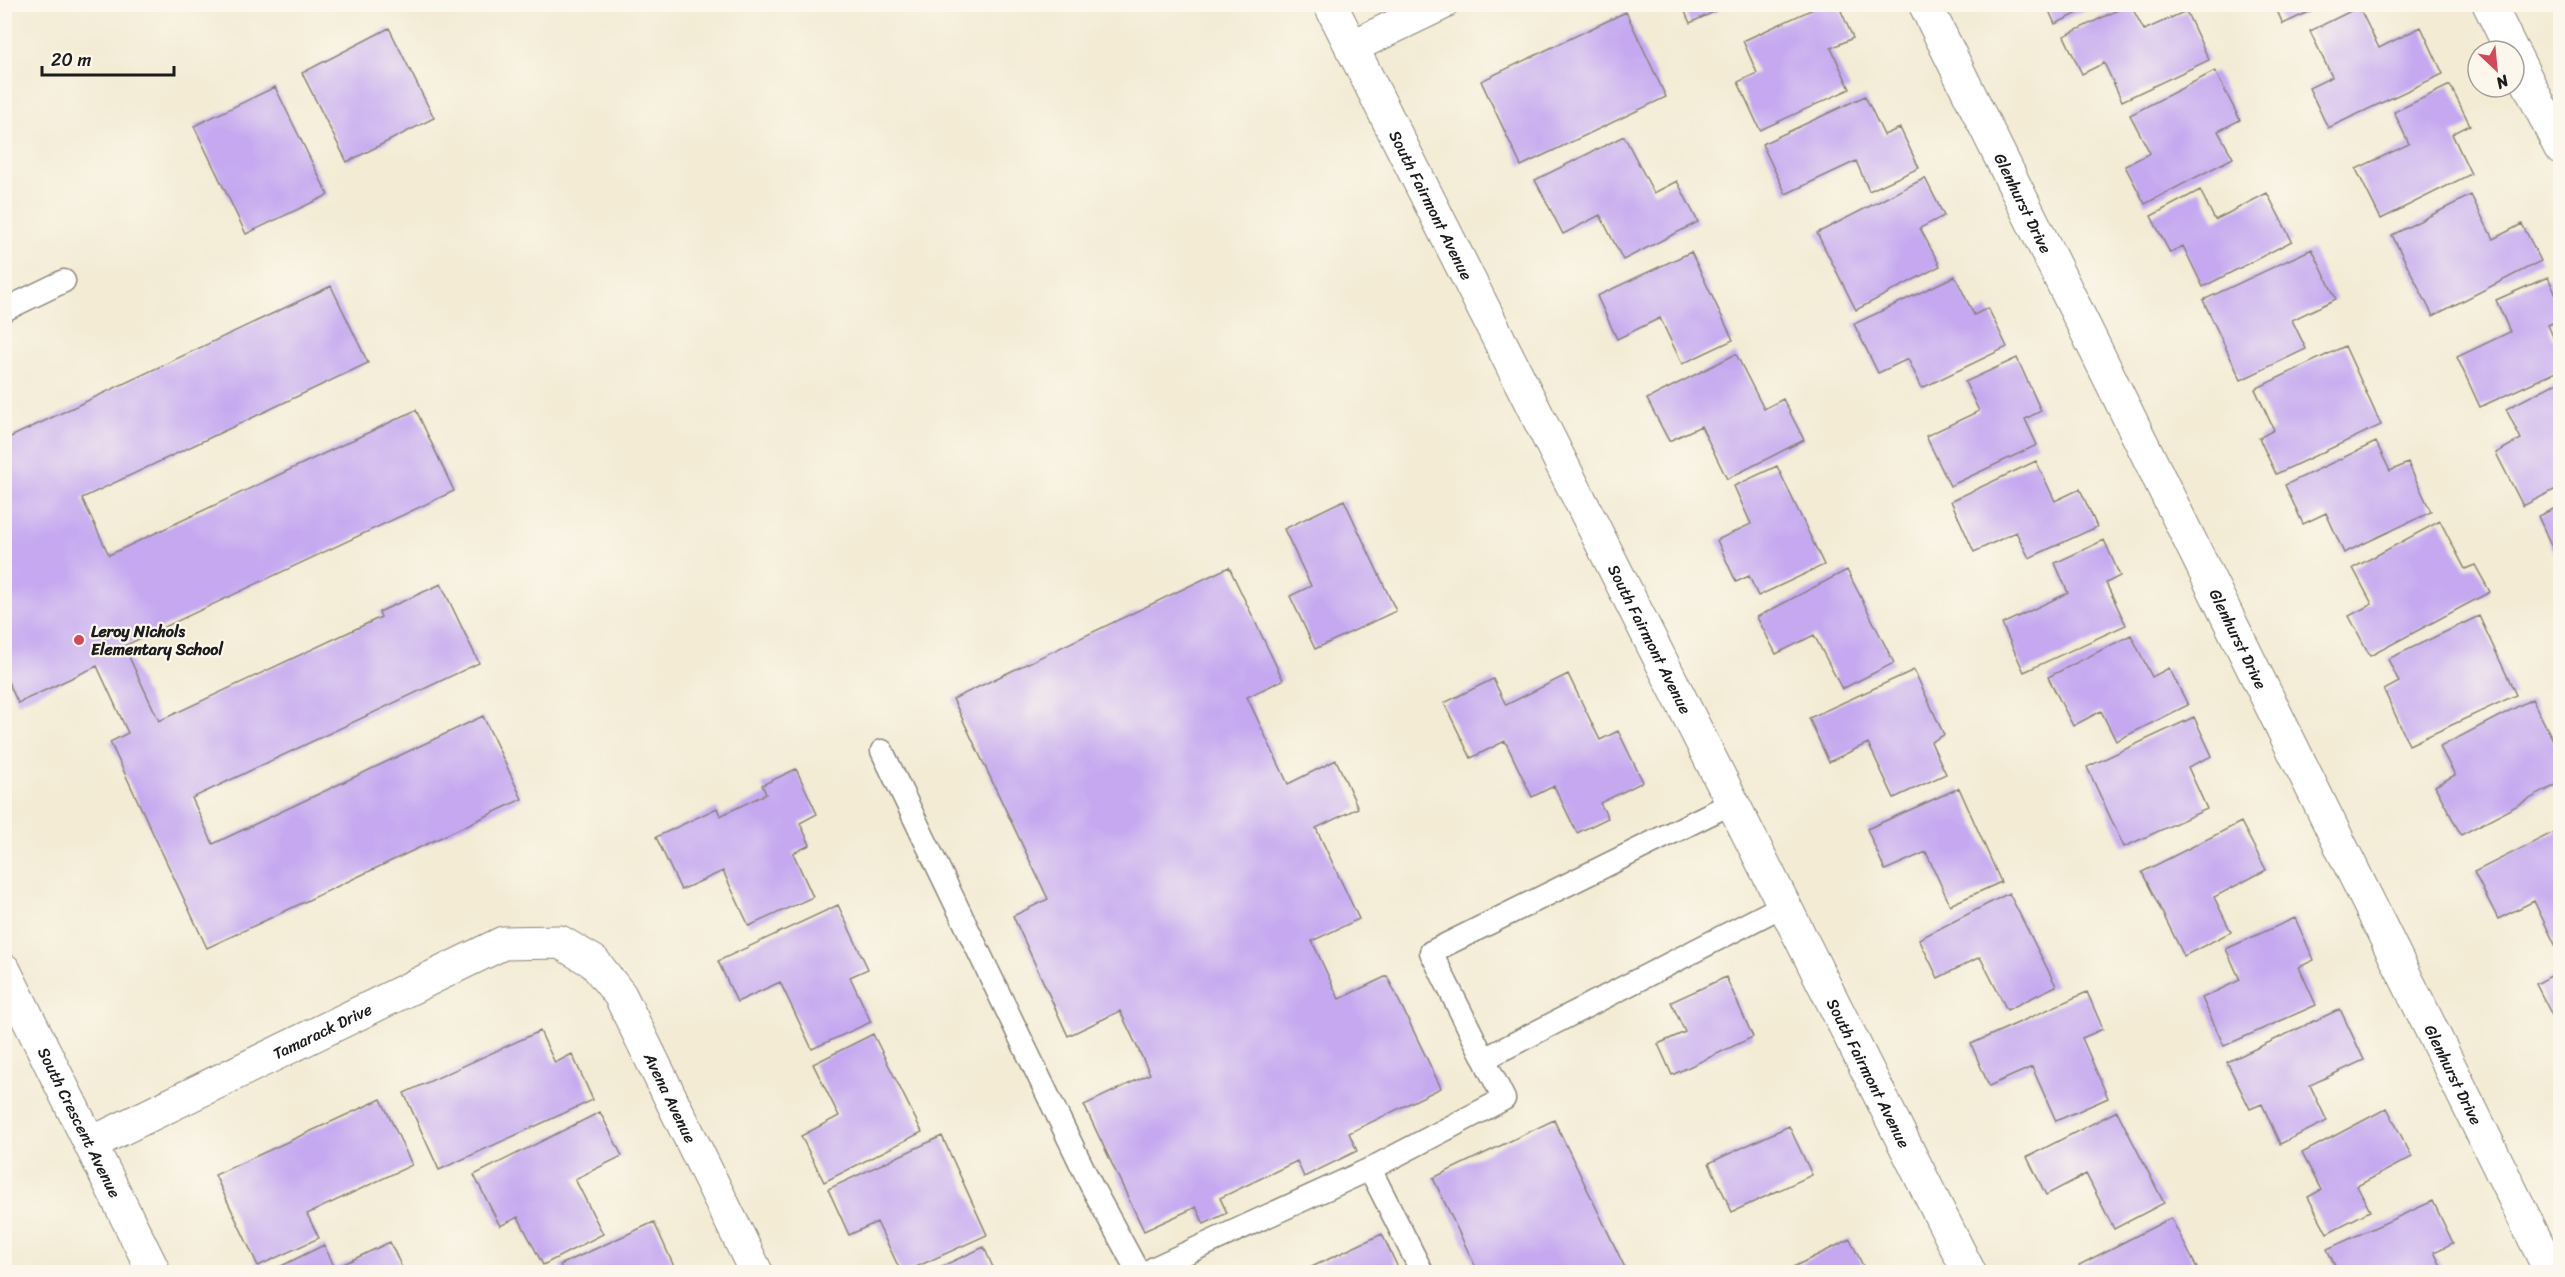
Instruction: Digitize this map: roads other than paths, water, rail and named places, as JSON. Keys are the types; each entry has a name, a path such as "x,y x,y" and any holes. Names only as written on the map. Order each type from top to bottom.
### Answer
{"street":[{"name":"South Fairmont Avenue","path":"1330,4 1969,1272"},
{"path":"1352,49 1441,4"},
{"name":"Glenhurst Drive","path":"1925,4 2551,1272"},
{"path":"2489,4 2506,39"},
{"path":"2526,79 2560,147"},
{"name":"Tamarack Drive","path":"92,1143 503,943 560,942"},
{"name":"Avena Avenue","path":"560,942 594,962 620,995 756,1272"},
{"name":"South Crescent Avenue","path":"6,976 92,1143 154,1272"}],"lane":[{"path":"4,310 64,281"},
{"path":"882,751 1091,1185 1138,1272"},
{"path":"1150,1272 1154,1268 1370,1169 1504,1099 1431,952 1732,803"},
{"path":"1484,1059 1784,905"},
{"path":"1370,1169 1422,1272"}],"place":[{"name":"Leroy Nichols Elementary School","path":"79,640"}]}
